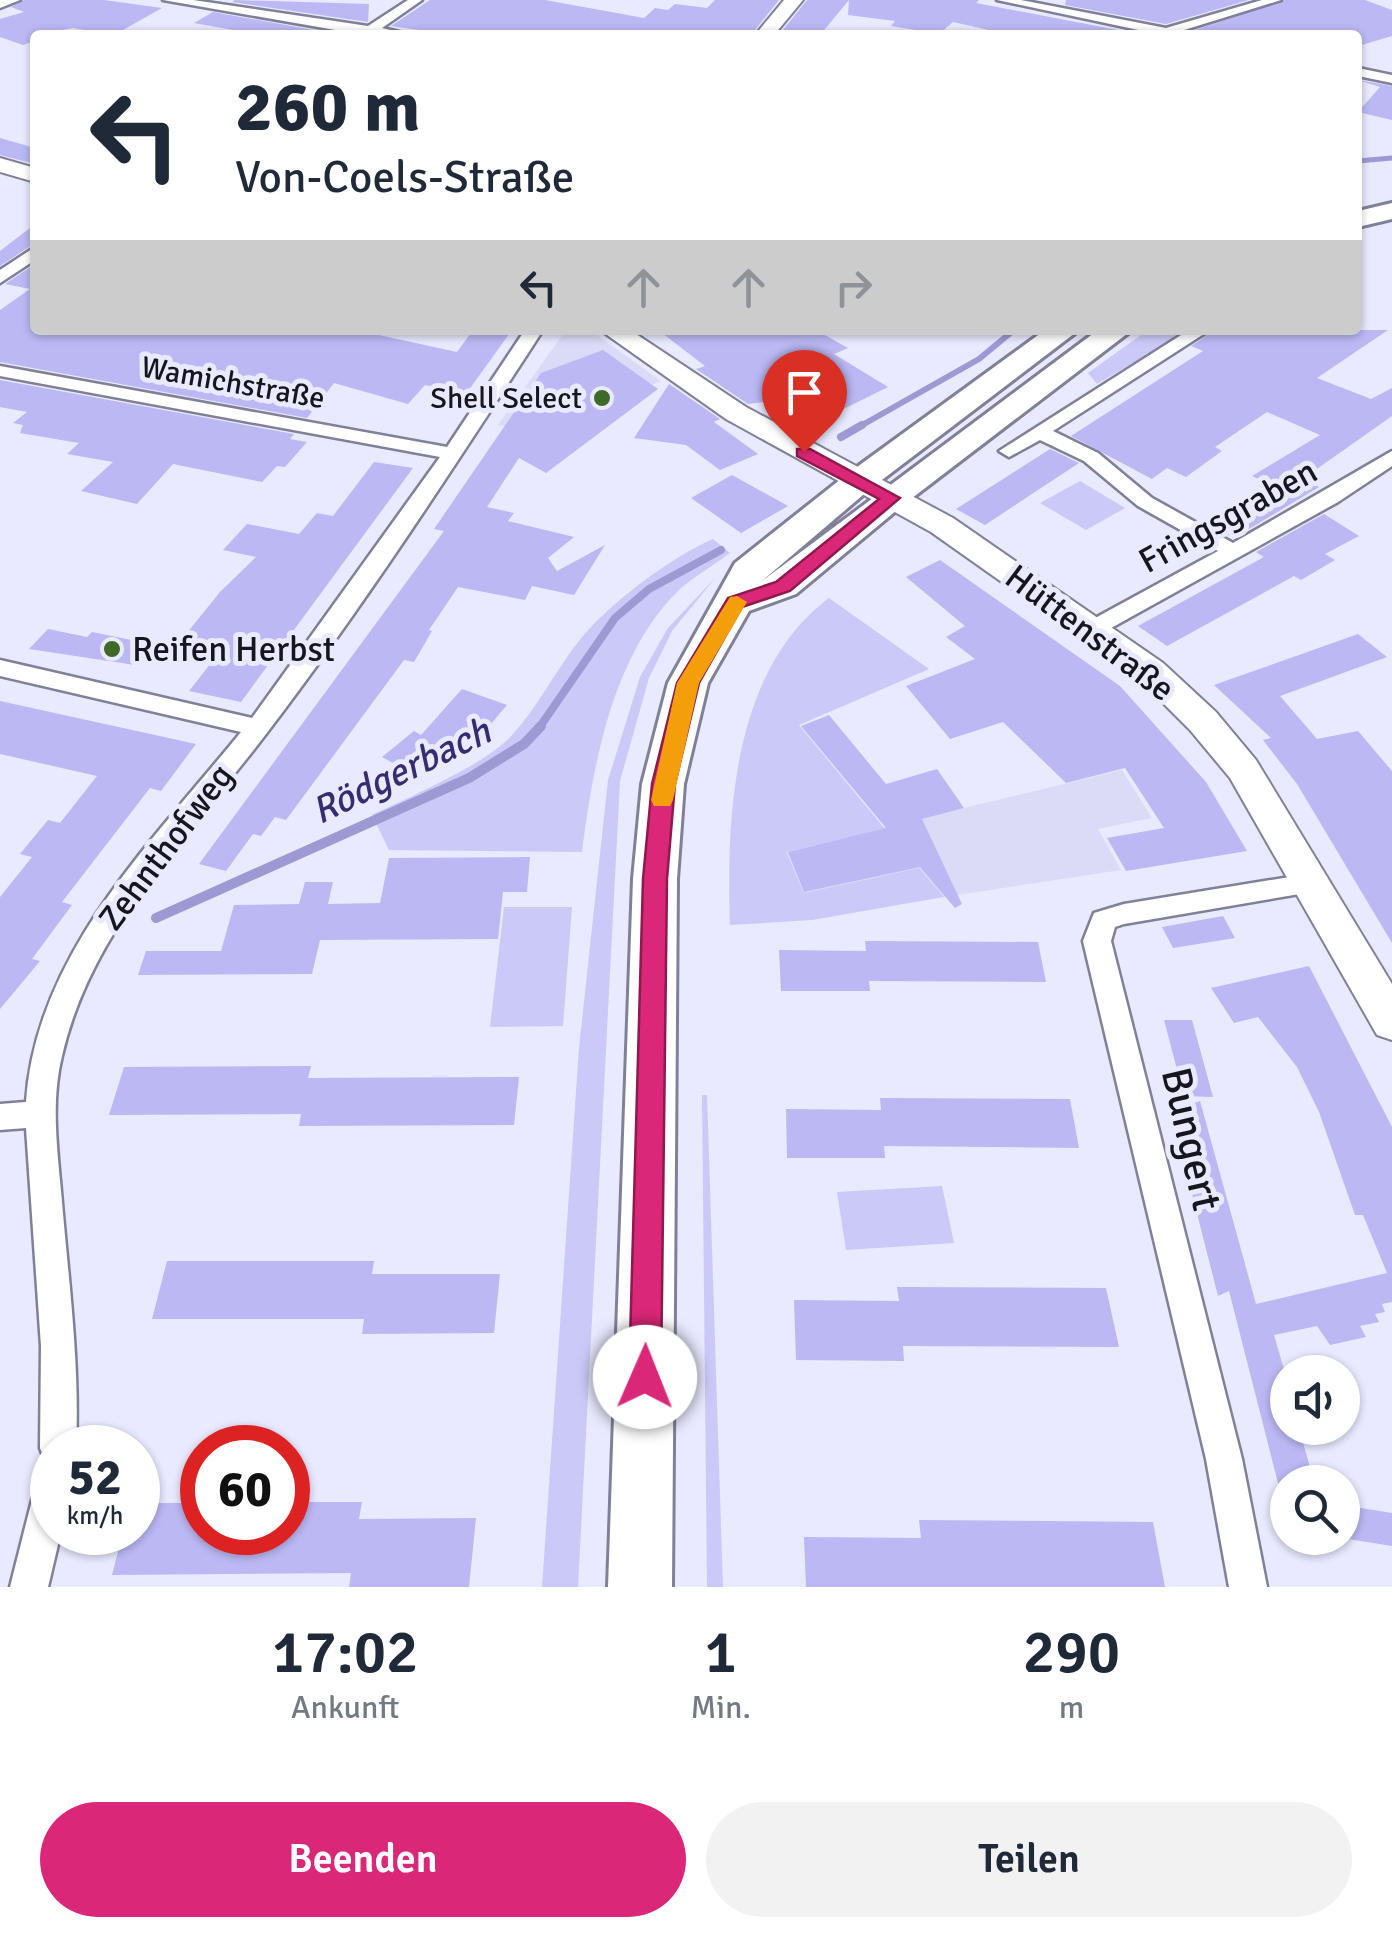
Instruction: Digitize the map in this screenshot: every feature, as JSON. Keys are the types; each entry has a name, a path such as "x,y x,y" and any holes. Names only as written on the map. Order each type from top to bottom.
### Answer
{"main road":[{"path":"1362,198 1392,193"},
{"path":"1362,218 1392,211"},
{"path":"875,490 1058,335"},
{"path":"640,1587 655,879 663,784 688,683 735,603 748,571 1110,335"}],"street":[{"path":"0,4 14,0"},
{"path":"169,0 354,30"},
{"path":"369,30 416,0"},
{"path":"768,30 794,0"},
{"path":"1003,0 1156,30"},
{"path":"1173,30 1275,0"},
{"path":"1362,72 1392,64"},
{"path":"1362,72 1392,79"},
{"path":"0,165 30,174"},
{"path":"0,278 30,256"},
{"name":"Zehnthofweg","path":"59,1425 62,1370 40,1114 47,1055 68,994 99,934 258,728 454,454 531,335"},
{"name":"Hüttenstraße","path":"620,335 736,413 942,525 1094,628 1150,671 1202,721 1243,769 1314,883 1392,1022"},
{"path":"1009,451 1193,335"},
{"name":"Wamichstraße","path":"0,371 454,454"},
{"path":"1039,432 1091,456 1146,502 1234,552"},
{"name":"Fringsgraben","path":"1094,628 1331,498 1392,457"},
{"path":"0,668 258,728"},
{"name":"Bungert","path":"1248,1587 1219,1441 1096,941 1104,920 1124,914 1314,883"},
{"path":"0,1117 40,1114"},
{"path":"29,1587 37,1555"}],"shaded area":[{"path":"562,335 597,335 661,381 534,431 498,425"},
{"path":"1141,335 1180,335 1097,384 1088,373"},
{"path":"1080,481 1125,508 1086,530 1040,503"},
{"path":"713,539 730,553 680,589 657,615 622,677 600,747 582,852 389,850 372,815 446,780 500,746 530,713 579,641 606,612 660,570"},
{"path":"716,577 672,631 649,678 620,781 578,1587 542,1587 579,1048 608,780 640,677 668,628"},
{"path":"829,598 929,669 799,725 885,829 786,852 804,893 919,868 944,897 812,920 730,925 734,792 754,704 772,664 797,628"},
{"path":"1122,770 1152,818 1098,829 1121,870 944,897 919,868 804,893 785,851"},
{"path":"504,907 572,907 563,1026 490,1027"},
{"path":"702,1095 707,1095 723,1587 707,1587"},
{"path":"942,1186 954,1243 846,1250 837,1192"}],"building":[{"path":"24,0 104,0 162,8 123,30 30,30 30,43 23,45 0,37 0,19 24,12 11,7"},
{"path":"430,0 545,0 644,18 655,8 668,10 675,4 707,8 715,0 779,0 755,30 419,30 391,26"},
{"path":"807,0 849,0 824,30 783,30"},
{"path":"849,0 979,0 976,3 1118,30 989,30 953,22 944,30 915,30 891,26 895,21 848,15"},
{"path":"1066,0 1249,0 1166,24 1065,5"},
{"path":"1285,0 1365,0 1392,10 1392,36 1362,45 1362,30 1195,30"},
{"path":"232,2 369,4 368,22"},
{"path":"213,12 314,30 233,30 194,23"},
{"path":"1362,81 1392,86 1392,120 1362,113 1362,107 1380,87"},
{"path":"0,138 30,147 30,163 0,155"},
{"path":"30,228 30,246 0,266 0,251"},
{"path":"30,267 30,289 5,284"},
{"path":"30,289 30,335 379,335 457,352 469,335 508,335 466,394 425,385 408,404 334,383 307,418 0,362 0,310"},
{"path":"1362,330 1388,330 1317,378 1371,399 1392,388 1392,416 1304,478 1319,487 1234,538 1203,520 1271,485 1252,476 1320,435 1267,412 1215,447 1222,451 1186,477 1167,468 1152,479 1071,436 1203,351 1191,346 1208,335 1362,335"},
{"path":"665,335 825,335 848,348 834,354 888,387 803,429 763,402 748,404 696,369 705,366"},
{"path":"603,350 658,389 546,473 519,458 487,507 514,513 508,521 574,537 548,558 557,571 605,545 574,595 532,586 525,600 458,587 429,630 432,631 414,662 404,660 286,820 275,817 261,836 253,834 226,871 199,864 444,531 434,529 541,373"},
{"path":"0,380 294,434 290,439 307,442 285,467 277,466 262,482 173,464 137,504 81,491 113,462 67,454 79,443 20,433 23,425 13,423 27,412 0,407"},
{"path":"669,384 720,419 714,422 758,454 720,470 686,445 634,438"},
{"path":"1050,449 1079,463 985,525 956,509"},
{"path":"374,462 413,468 241,702 189,691 215,658 174,649 220,592 256,557 223,550 247,524 299,534 317,513 333,516"},
{"path":"732,475 788,506 741,533 691,498"},
{"path":"1324,514 1359,536 1325,554 1335,560 1301,580 1294,576 1167,646 1138,626 1264,557 1256,552"},
{"path":"940,560 1120,686 1206,782 1247,851 1126,871 1107,838 1164,828 1125,768 1066,783 1003,722 950,739 906,686 975,659 946,637 965,626 906,577"},
{"path":"48,629 87,637 92,632 151,644 135,665 29,649"},
{"path":"1358,634 1387,657 1280,696 1317,739 1358,731 1392,771 1392,943 1297,784 1263,740 1271,738 1214,685"},
{"path":"462,689 507,705 462,758 454,753 436,768 426,763 416,771 393,774 393,763 382,757 414,731 421,735"},
{"path":"0,701 196,744 161,791 150,788 62,902 72,905 32,959 40,961 0,1009 0,897 32,857 20,854 48,820 60,823 97,776 0,754"},
{"path":"829,715 886,784 937,769 964,808 922,819 962,904 955,908 920,867 804,892 788,852 886,828 801,726"},
{"path":"530,857 527,892 503,892 498,939 320,940 312,974 138,975 146,951 221,951 234,905 299,904 305,882 333,882 328,904 380,903 389,858"},
{"path":"1223,916 1235,938 1173,948 1162,927"},
{"path":"865,941 1038,942 1046,982 869,981 870,991 781,991 779,950 866,951"},
{"path":"1309,966 1392,1127 1392,1302 1382,1304 1385,1312 1375,1314 1379,1322 1360,1326 1366,1337 1330,1345 1317,1326 1274,1335 1280,1355 1270,1355 1270,1445 1304,1445 1309,1465 1273,1465 1229,1291 1218,1296 1171,1111 1200,1101 1256,1304 1387,1273 1363,1215 1355,1215 1319,1112 1297,1067 1258,1017 1234,1023 1211,988"},
{"path":"1164,1020 1192,1020 1213,1097 1184,1096"},
{"path":"311,1066 308,1078 519,1077 514,1125 299,1126 301,1114 109,1115 124,1067"},
{"path":"880,1098 1070,1099 1079,1148 884,1146 885,1158 787,1158 786,1109 881,1110"},
{"path":"167,1261 374,1261 372,1274 500,1274 494,1333 362,1334 364,1319 152,1319"},
{"path":"897,1287 1106,1288 1119,1347 903,1346 904,1361 796,1360 794,1300 899,1301"},
{"path":"310,1502 362,1502 359,1519 476,1518 469,1587 349,1587 351,1573 112,1575 117,1555 160,1555 160,1503 180,1503 180,1555 310,1555"},
{"path":"1360,1508 1392,1513 1392,1546 1360,1541"},
{"path":"919,1520 1153,1522 1165,1587 806,1587 804,1537 921,1538"}],"waterway":[{"name":"Rödgerbach","path":"1362,161 1392,158"},
{"name":"Rödgerbach","path":"857,428 979,359 1008,335"},
{"name":"Rödgerbach","path":"841,437 862,425"},
{"name":"Rödgerbach","path":"539,728 615,618 649,589 721,550"},
{"name":"Rödgerbach","path":"156,918 469,778 524,744 541,726"}],"slow traffic":[{"path":"662,800 688,683 737,602"}],"place":[{"name":"Shell Select","path":"602,398"},
{"name":"Reifen Herbst","path":"112,649"}],"route":[{"path":"645,1377 655,879 663,784 688,683 735,603 783,586 891,498 804,452"}]}
